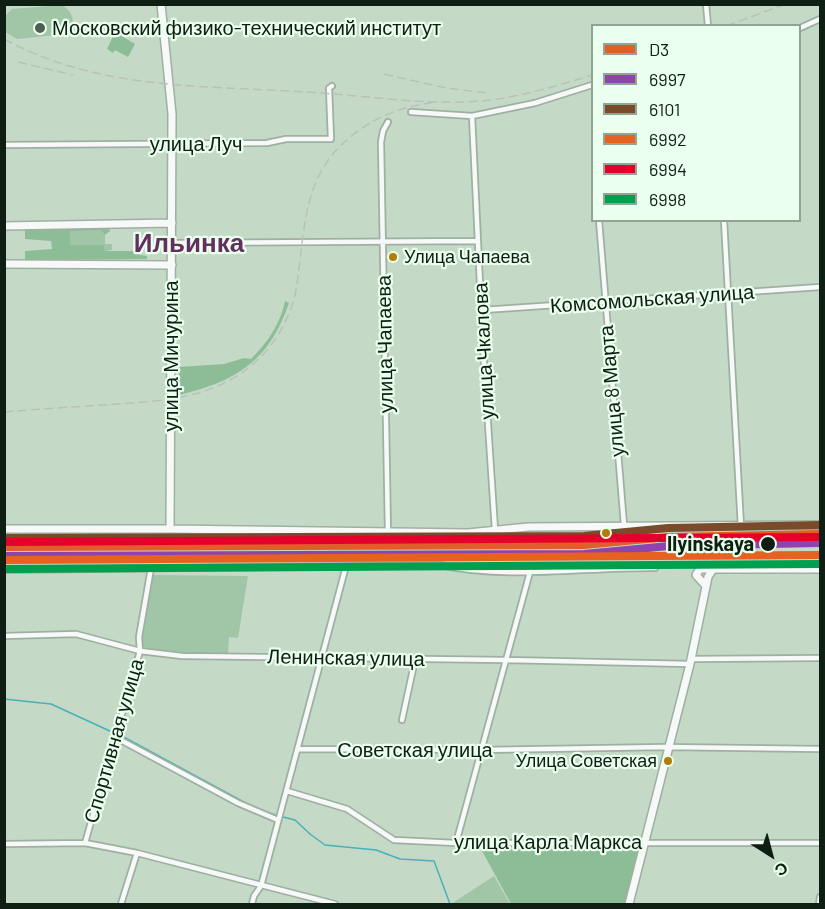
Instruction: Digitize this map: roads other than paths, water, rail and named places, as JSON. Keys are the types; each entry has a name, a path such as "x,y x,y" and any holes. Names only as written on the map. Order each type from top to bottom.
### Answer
{"main road":[{"name":"улица Мичурина","path":"161,4 172,114 170,529"},
{"path":"4,226 172,223"},
{"path":"4,264 172,265"},
{"path":"4,529 468,533 528,527 820,525"},
{"path":"706,586 696,573 700,569 820,569"},
{"path":"629,904 691,662 706,586 713,569"}],"street":[{"path":"706,4 708,24"},
{"path":"801,28 820,19"},
{"name":"улица Луч","path":"4,145 267,144 286,139 332,139 329,88 332,86"},
{"path":"411,112 472,116 535,103 591,87"},
{"name":"улица Чкалова","path":"472,116 477,241 495,530"},
{"name":"улица Чапаева","path":"388,122 381,142 388,533"},
{"name":"улица 8 Марта","path":"599,222 624,525"},
{"path":"724,222 741,527"},
{"path":"172,243 477,241"},
{"name":"Комсомольская улица","path":"483,310 820,287"},
{"path":"4,570 440,565 464,570 530,572 654,568"},
{"path":"252,904 261,886 346,566"},
{"name":"Спортивная улица","path":"85,843 140,651 139,637 151,568"},
{"path":"456,843 530,572"},
{"name":"Ленинская улица","path":"4,636 76,634 140,651 182,656 691,662 820,658"},
{"path":"402,720 415,660"},
{"path":"115,737 238,803 278,820"},
{"name":"Советская улица","path":"298,749 481,750 669,747 820,749"},
{"name":"улица Карла Маркса","path":"287,791 347,809 394,840 456,843 820,843"},
{"path":"4,844 85,843 137,853 335,904"},
{"path":"121,904 137,853"},
{"path":"819,904 820,897"}],"waterway":[{"path":"4,699 51,704 112,732"},
{"path":"120,735 253,807"},
{"path":"265,812 276,815"},
{"path":"283,817 295,820 325,845 376,850 400,859 434,861 450,904"}],"railway":[{"path":"731,24 786,4"},
{"path":"4,39 43,57 83,70 124,78 165,84 408,100 482,101 538,91 591,75"},
{"path":"18,62 73,75"},
{"path":"384,74 446,88 487,93"},
{"path":"4,412 135,403 183,397 214,388 241,374 263,355 287,318 296,290 308,205 324,167 336,150 354,134 383,116 414,106 437,102"}],"place":[{"name":"Московский физико-технический институт","path":"40,28"},
{"name":"Улица Чапаева","path":"393,257"},
{"name":"Ilyinskaya","path":"768,544"},
{"name":"Улица Советская","path":"668,761"}],"district":[{"name":"Ильинка","path":"189,243"}]}
